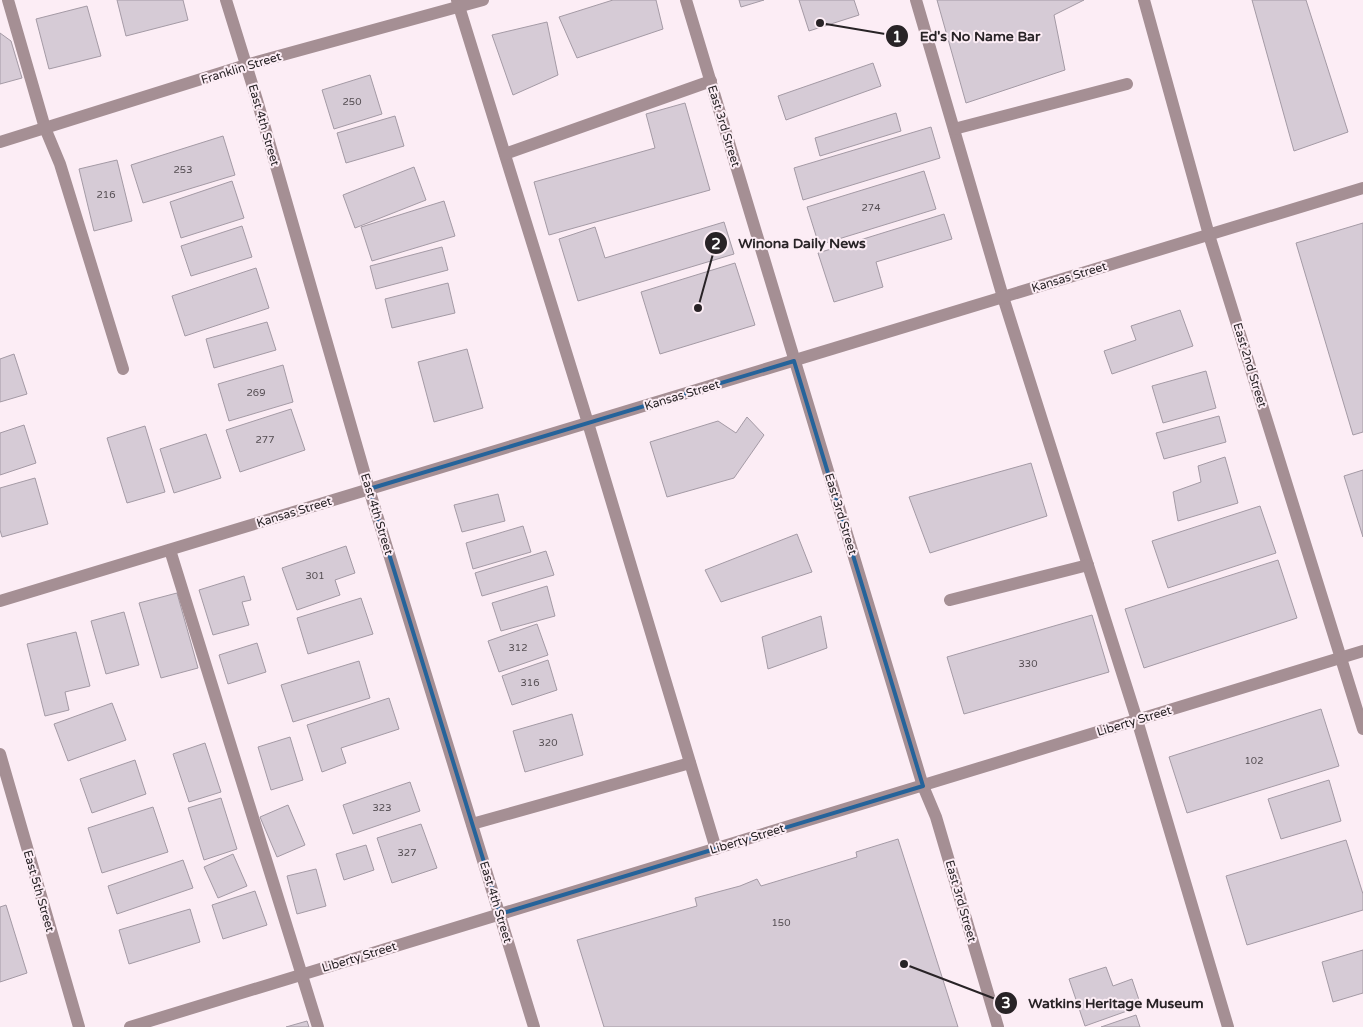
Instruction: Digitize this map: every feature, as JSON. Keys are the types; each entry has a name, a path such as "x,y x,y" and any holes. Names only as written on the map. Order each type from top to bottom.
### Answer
{"street":[{"path":"8,0 45,128 60,164 123,369"},
{"name":"East 4th Street","path":"226,0 369,489 534,1027"},
{"name":"Franklin Street","path":"0,142 246,65 458,3 483,0"},
{"name":"East 3rd Street","path":"686,0 923,786 936,817 998,1027"},
{"path":"916,0 1003,298 1137,720 1228,1027"},
{"name":"East 2nd Street","path":"1144,0 1209,235 1363,728"},
{"path":"458,3 588,423 716,849"},
{"path":"505,154 711,81"},
{"path":"954,129 1127,84"},
{"name":"Kansas Street","path":"0,601 1363,188"},
{"path":"170,550 318,1027"},
{"path":"950,600 1088,565"},
{"name":"Liberty Street","path":"130,1027 1363,651"},
{"name":"East 5th Street","path":"0,754 79,1027"},
{"path":"472,824 690,763"}],"highlighted area":[{"path":"794,361 923,786 500,914 369,489"}],"building":[{"path":"117,0 183,0 188,20 126,36"},
{"path":"613,0 656,0 663,29 577,58 559,17"},
{"path":"739,0 764,0 741,7"},
{"path":"799,0 854,0 859,15 809,31"},
{"path":"937,0 1084,0 1054,15 1065,70 966,103"},
{"path":"1252,0 1306,0 1348,132 1294,151"},
{"path":"87,6 101,56 49,69 36,19"},
{"path":"547,22 558,75 513,95 492,35"},
{"path":"0,33 11,41 22,78 0,84"},
{"path":"873,63 881,86 786,120 778,96"},
{"path":"370,75 382,114 334,129 322,90"},
{"path":"685,103 710,190 549,235 534,182 655,148 646,114"},
{"path":"896,113 901,131 820,156 815,138"},
{"path":"395,116 404,146 346,163 337,133"},
{"path":"931,127 940,158 803,200 794,168"},
{"path":"223,136 235,175 143,203 131,165"},
{"path":"117,160 132,221 94,231 79,169"},
{"path":"414,167 426,200 355,228 343,195"},
{"path":"924,171 936,209 819,245 807,207"},
{"path":"232,181 244,218 181,238 170,202"},
{"path":"444,201 455,236 372,261 361,227"},
{"path":"944,214 952,239 876,262 883,287 834,302 818,253"},
{"path":"724,222 734,254 578,301 559,239 595,227 605,258"},
{"path":"1363,223 1363,432 1353,435 1296,243"},
{"path":"242,226 252,257 191,276 181,246"},
{"path":"442,247 448,270 376,289 370,266"},
{"path":"735,263 755,325 660,354 641,292"},
{"path":"256,268 269,308 185,336 172,296"},
{"path":"448,283 455,313 392,328 385,299"},
{"path":"1180,310 1193,346 1112,374 1104,351 1136,340 1131,326"},
{"path":"267,322 276,350 214,368 206,339"},
{"path":"467,349 483,408 434,422 418,362"},
{"path":"14,354 27,394 0,402 0,359"},
{"path":"283,365 293,402 229,421 218,384"},
{"path":"1206,371 1216,408 1163,423 1152,386"},
{"path":"291,409 305,450 240,472 226,430"},
{"path":"1219,416 1226,442 1164,459 1156,433"},
{"path":"747,417 764,435 734,478 667,497 650,442 718,421 736,433"},
{"path":"24,425 36,463 0,475 0,433"},
{"path":"145,426 165,492 127,503 107,438"},
{"path":"206,434 221,478 174,493 160,449"},
{"path":"1225,457 1238,503 1178,521 1173,492 1201,482 1198,466"},
{"path":"1031,463 1047,516 930,553 909,497"},
{"path":"1363,470 1363,537 1344,476"},
{"path":"35,478 48,524 2,537 0,530 0,488"},
{"path":"498,494 505,521 462,532 454,505"},
{"path":"1260,506 1276,553 1168,588 1152,541"},
{"path":"523,526 531,552 473,569 466,543"},
{"path":"797,534 812,572 721,602 705,570"},
{"path":"346,546 355,573 335,580 340,595 297,610 282,568"},
{"path":"546,551 554,575 482,596 475,573"},
{"path":"1278,560 1297,618 1144,668 1125,609"},
{"path":"244,576 251,600 242,602 249,625 213,635 199,590"},
{"path":"547,586 555,616 501,631 492,603"},
{"path":"177,593 198,668 161,678 139,603"},
{"path":"361,598 373,634 308,654 297,618"},
{"path":"124,612 139,665 106,674 91,621"},
{"path":"1092,615 1109,672 964,714 947,657"},
{"path":"821,616 827,648 768,669 762,637"},
{"path":"537,624 548,655 499,672 488,641"},
{"path":"76,632 90,686 65,692 69,710 45,716 27,644"},
{"path":"257,643 266,672 228,684 219,655"},
{"path":"548,660 557,690 512,705 502,676"},
{"path":"359,661 370,698 293,722 281,685"},
{"path":"389,698 399,729 341,748 346,763 322,772 307,725"},
{"path":"112,703 126,740 68,761 54,724"},
{"path":"1321,709 1339,766 1187,813 1169,757"},
{"path":"572,714 583,755 525,772 513,731"},
{"path":"290,737 303,780 271,790 258,747"},
{"path":"205,743 221,792 189,802 173,754"},
{"path":"135,760 146,794 92,813 80,779"},
{"path":"1329,780 1341,821 1281,839 1268,799"},
{"path":"410,782 420,811 353,834 343,805"},
{"path":"221,798 237,849 204,860 188,808"},
{"path":"288,805 305,845 277,857 260,817"},
{"path":"153,807 168,852 102,873 88,828"},
{"path":"421,824 437,868 392,883 377,838"},
{"path":"898,839 958,1027 604,1027 577,940 697,906 695,898 740,886 757,879 761,886 857,857 856,852"},
{"path":"1346,840 1363,894 1363,910 1247,945 1226,876"},
{"path":"366,845 374,870 344,880 336,854"},
{"path":"233,854 247,886 218,898 204,867"},
{"path":"183,860 193,888 117,914 108,886"},
{"path":"316,869 326,906 297,914 287,876"},
{"path":"255,891 267,925 223,939 212,905"},
{"path":"6,905 27,973 0,982 0,907"},
{"path":"190,909 200,942 129,964 119,930"},
{"path":"1363,950 1363,993 1333,1002 1322,962"},
{"path":"1106,967 1113,986 1132,979 1141,1006 1085,1026 1069,979"},
{"path":"1136,1015 1140,1027 1101,1027"},
{"path":"307,1021 309,1027 286,1027"}],"place":[{"name":"Ed's No Name Bar","path":"820,23"},
{"name":"Winona Daily News","path":"698,308"},
{"name":"Watkins Heritage Museum","path":"904,964"}]}
